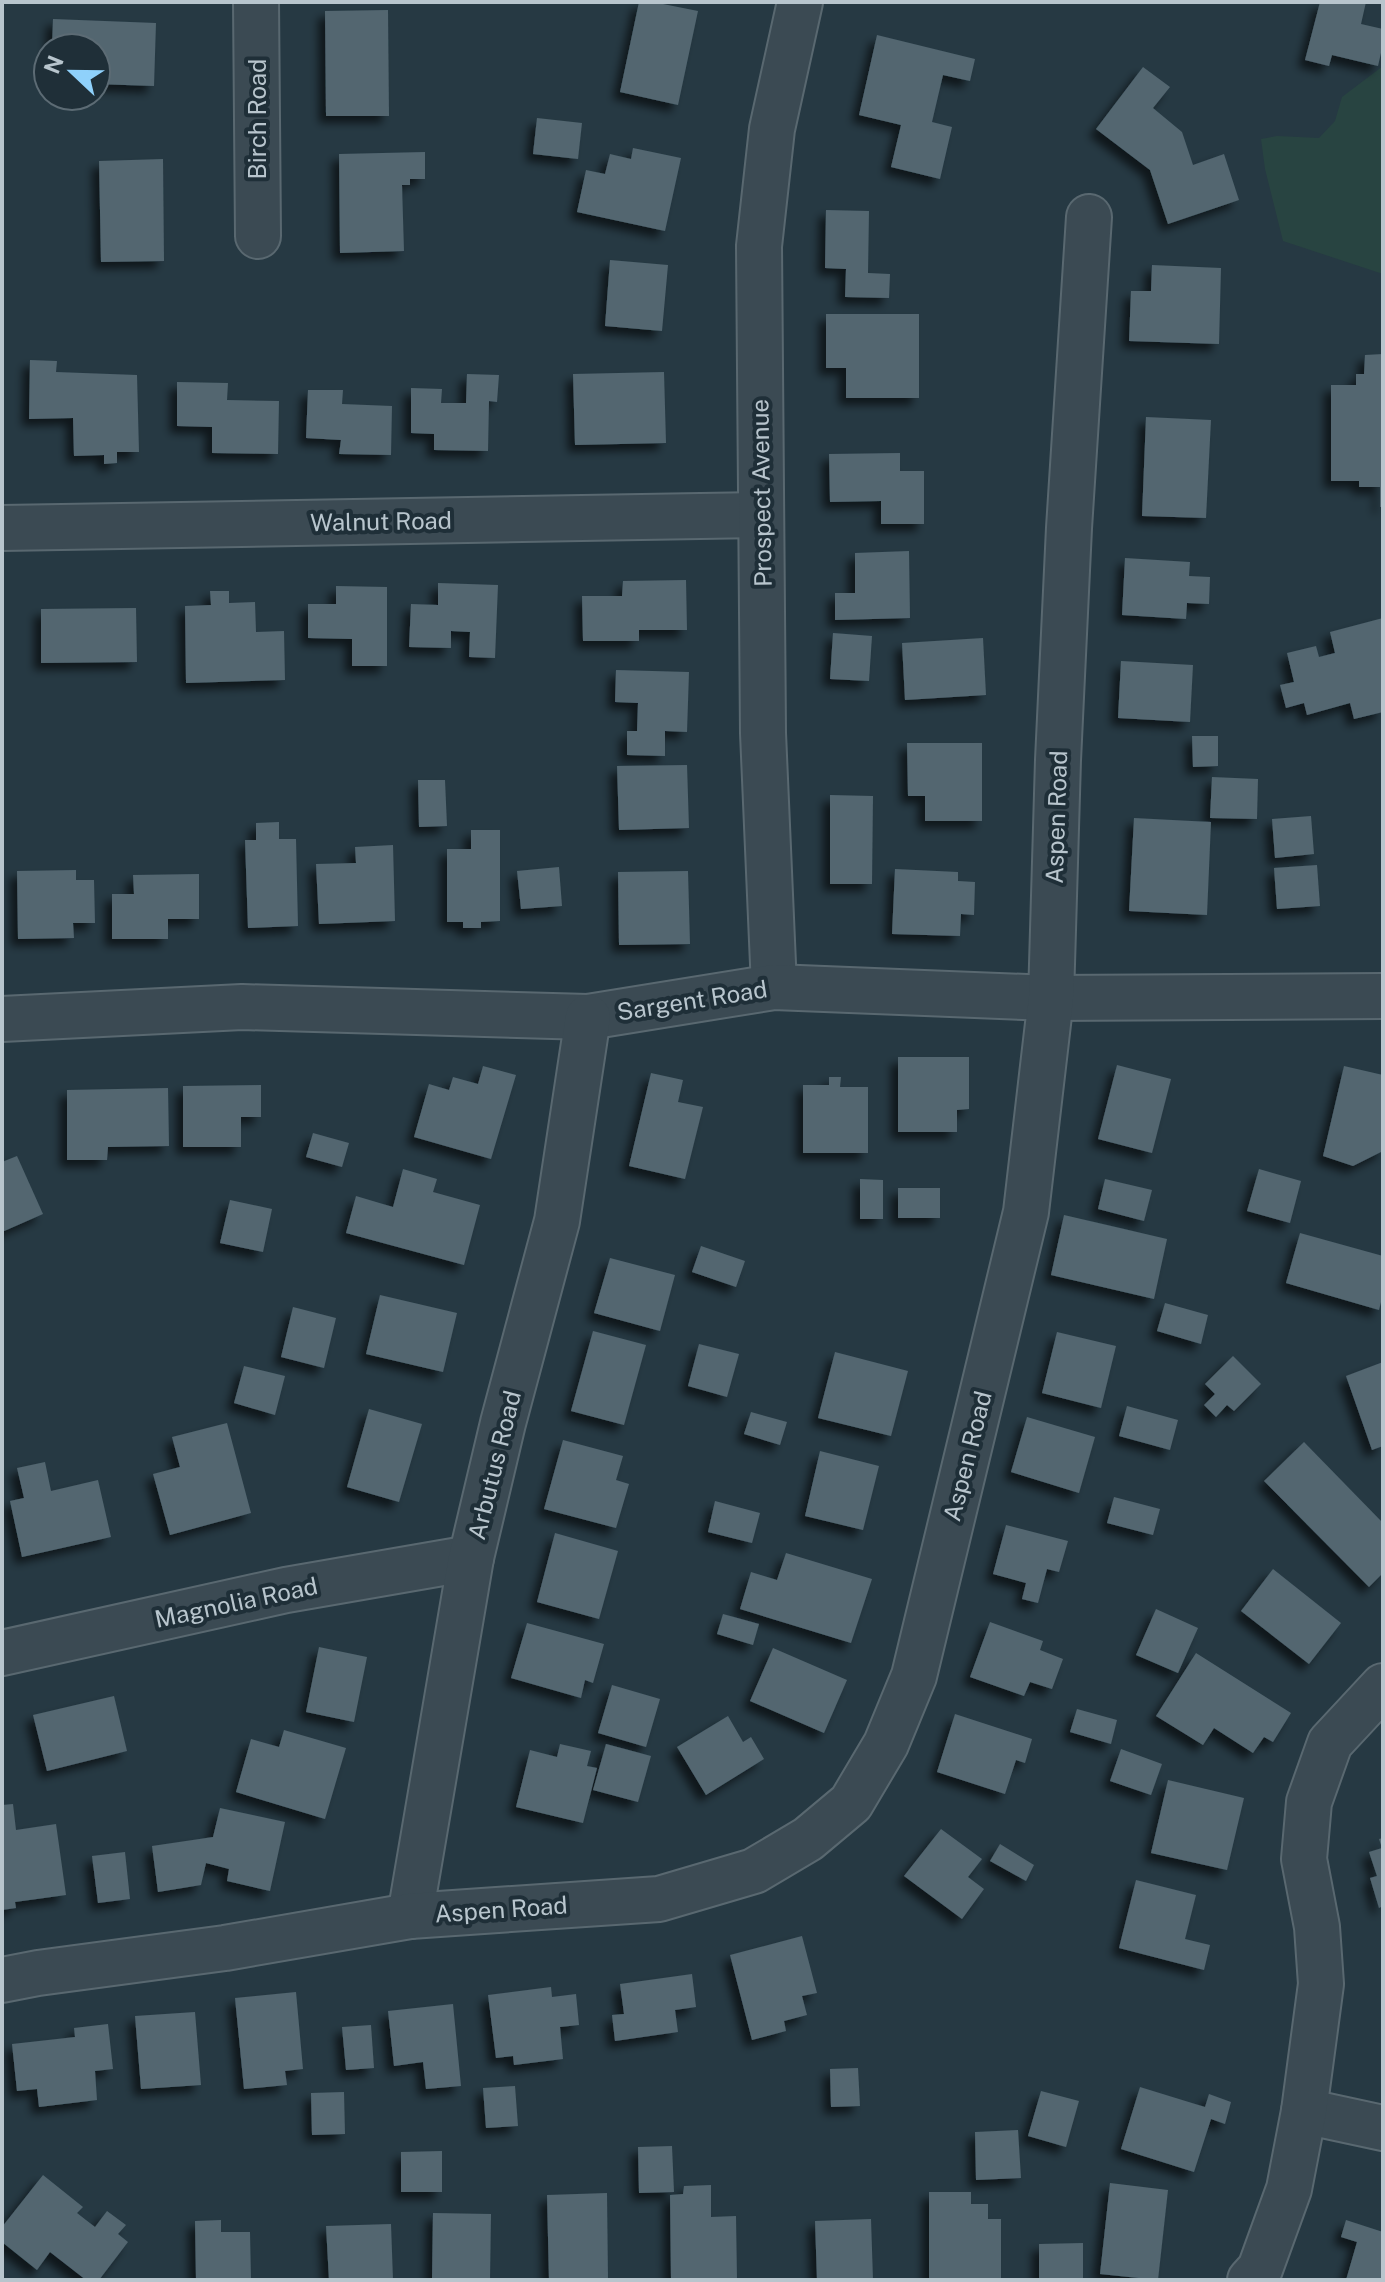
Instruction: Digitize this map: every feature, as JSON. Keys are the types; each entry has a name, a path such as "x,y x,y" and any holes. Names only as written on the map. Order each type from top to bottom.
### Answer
{"street":[{"name":"Birch Road","path":"256,2 258,236"},
{"name":"Prospect Avenue","path":"774,987 764,748 759,246 772,129 800,2"},
{"name":"Aspen Road","path":"2,1980 225,1948 410,1916 659,1899 754,1871 808,1839 851,1803 886,1744 914,1676 1026,1212 1051,998 1068,544 1089,217"},
{"name":"Walnut Road","path":"2,528 760,515"},
{"name":"Sargent Road","path":"2,1019 242,1007 588,1017 774,987 1051,998 1383,996"},
{"name":"Arbutus Road","path":"410,1916 471,1558 557,1221 588,1017"},
{"name":"Magnolia Road","path":"2,1653 286,1590 471,1558"},
{"path":"1250,2280 1260,2269 1289,2189 1304,2111 1321,1984 1317,1927 1304,1859 1309,1802 1330,1743 1383,1686"},
{"path":"1304,2111 1383,2128"}],"green space":[{"path":"1383,66 1383,274 1283,241 1265,169 1261,139 1277,136 1319,138 1335,121 1342,97"}],"building":[{"path":"639,2 698,11 678,105 620,92"},
{"path":"1320,2 1366,2 1361,24 1383,29 1378,66 1332,55 1329,66 1305,60"},
{"path":"388,10 389,116 326,116 325,11"},
{"path":"53,19 156,23 154,86 112,85 112,32 53,32"},
{"path":"877,35 975,59 970,81 943,75 932,122 952,127 940,179 891,167 901,125 859,115"},
{"path":"1143,67 1170,87 1153,108 1182,132 1193,165 1224,154 1239,200 1168,224 1150,170 1096,129"},
{"path":"537,118 582,123 578,159 533,154"},
{"path":"633,148 681,158 665,231 577,212 586,170 605,174 610,154 631,159"},
{"path":"425,152 425,179 410,179 410,185 402,185 404,251 340,253 339,154"},
{"path":"163,159 164,261 101,262 99,161"},
{"path":"826,210 869,211 868,273 890,274 889,298 845,297 846,269 825,268"},
{"path":"610,260 668,265 662,331 605,326"},
{"path":"1152,265 1221,268 1219,344 1129,341 1131,291 1151,291"},
{"path":"826,314 919,314 919,398 846,398 846,368 826,368"},
{"path":"1383,354 1383,507 1380,507 1380,487 1359,487 1359,481 1331,481 1331,385 1356,385 1356,374 1364,374 1365,355"},
{"path":"30,360 57,361 56,372 137,375 139,452 117,452 117,463 104,464 104,455 74,456 73,418 29,419"},
{"path":"664,372 666,443 575,445 573,374"},
{"path":"467,374 499,375 497,402 489,401 488,451 434,450 434,434 411,433 411,388 442,389 441,403 466,403"},
{"path":"177,382 228,383 227,400 279,401 278,454 212,453 212,427 177,426"},
{"path":"308,390 343,390 342,404 392,406 391,455 339,454 341,440 306,438"},
{"path":"1146,417 1211,420 1206,518 1142,516"},
{"path":"900,453 900,471 924,471 924,524 881,524 881,501 830,502 829,454"},
{"path":"909,551 910,618 835,620 835,593 855,593 855,553"},
{"path":"1125,558 1190,562 1189,576 1210,577 1209,604 1187,603 1186,619 1122,615"},
{"path":"686,580 687,630 639,630 639,641 583,641 582,596 622,596 623,581"},
{"path":"438,583 498,585 495,658 469,657 470,632 451,631 451,648 409,647 411,604 438,605"},
{"path":"336,586 387,587 387,666 352,666 352,639 308,638 308,604 336,604"},
{"path":"210,591 229,591 229,603 255,602 256,632 284,631 285,680 186,683 185,606 211,605"},
{"path":"136,608 137,662 41,663 41,609"},
{"path":"1383,618 1383,712 1354,719 1350,703 1307,715 1304,703 1286,708 1280,685 1294,682 1287,653 1316,646 1319,657 1335,653 1330,632"},
{"path":"833,633 872,636 869,681 830,679"},
{"path":"983,638 986,695 905,700 902,643"},
{"path":"1121,661 1193,665 1190,722 1118,718"},
{"path":"616,670 689,672 687,732 665,731 665,756 627,755 627,731 637,731 638,703 615,702"},
{"path":"1192,736 1218,736 1218,766 1193,767"},
{"path":"907,743 982,743 982,821 925,821 925,796 908,796"},
{"path":"687,765 689,828 619,830 617,766"},
{"path":"1212,777 1258,779 1257,819 1210,818"},
{"path":"418,780 445,780 447,826 419,827"},
{"path":"830,795 873,796 872,884 830,884"},
{"path":"1311,816 1314,854 1275,858 1272,819"},
{"path":"1134,818 1211,822 1207,915 1129,911"},
{"path":"279,822 279,839 296,839 298,926 248,928 245,840 256,840 256,823"},
{"path":"471,830 500,830 500,921 481,922 481,928 463,928 463,922 447,922 447,849 471,849"},
{"path":"393,845 395,921 319,924 316,864 356,863 355,847"},
{"path":"1317,865 1320,906 1277,909 1274,868"},
{"path":"559,867 562,906 521,909 517,871"},
{"path":"895,869 958,872 958,881 975,882 974,915 961,914 960,936 892,934"},
{"path":"76,870 76,880 94,880 95,923 73,923 74,938 18,939 17,871"},
{"path":"688,871 690,944 619,945 618,872"},
{"path":"199,874 199,919 168,919 168,939 112,939 112,894 134,894 133,875"},
{"path":"898,1057 969,1057 969,1109 957,1110 957,1132 898,1132"},
{"path":"1117,1065 1171,1079 1152,1153 1098,1139"},
{"path":"483,1066 516,1075 491,1159 414,1137 429,1084 449,1090 453,1077 478,1084"},
{"path":"1344,1066 1383,1075 1383,1151 1353,1166 1323,1156"},
{"path":"651,1073 683,1080 678,1102 703,1107 685,1179 629,1166"},
{"path":"829,1077 841,1077 840,1087 868,1087 868,1153 803,1153 803,1085 829,1085"},
{"path":"261,1085 261,1117 241,1117 241,1147 183,1147 183,1086"},
{"path":"168,1088 169,1146 108,1147 107,1160 67,1160 67,1090"},
{"path":"313,1133 349,1143 342,1167 306,1157"},
{"path":"17,1156 43,1214 2,1232 2,1162"},
{"path":"403,1169 437,1179 433,1192 480,1205 464,1265 346,1233 356,1196 393,1207"},
{"path":"1259,1169 1301,1181 1290,1223 1247,1211"},
{"path":"860,1179 883,1180 883,1219 860,1219"},
{"path":"1105,1179 1152,1190 1144,1221 1098,1209"},
{"path":"898,1188 940,1188 940,1218 898,1218"},
{"path":"230,1200 272,1209 263,1252 220,1243"},
{"path":"1064,1215 1167,1239 1154,1299 1051,1275"},
{"path":"1300,1233 1383,1256 1383,1294 1379,1310 1286,1283"},
{"path":"701,1246 745,1261 736,1287 692,1272"},
{"path":"610,1258 675,1275 660,1331 594,1313"},
{"path":"380,1295 457,1313 443,1372 366,1354"},
{"path":"1165,1303 1208,1315 1201,1344 1157,1331"},
{"path":"293,1307 336,1318 324,1368 281,1357"},
{"path":"593,1331 646,1345 624,1425 571,1411"},
{"path":"1057,1332 1116,1346 1101,1408 1042,1393"},
{"path":"699,1344 739,1354 727,1397 688,1386"},
{"path":"835,1352 908,1371 891,1436 818,1418"},
{"path":"1233,1356 1261,1384 1234,1411 1227,1405 1216,1417 1204,1405 1215,1394 1205,1384"},
{"path":"1383,1362 1383,1446 1372,1450 1346,1376"},
{"path":"244,1366 285,1376 275,1415 234,1403"},
{"path":"1127,1406 1178,1420 1170,1450 1119,1436"},
{"path":"369,1409 422,1424 399,1502 347,1487"},
{"path":"751,1412 787,1422 780,1445 744,1434"},
{"path":"1027,1417 1095,1437 1079,1493 1011,1472"},
{"path":"227,1423 251,1513 170,1535 153,1474 180,1467 172,1437"},
{"path":"563,1440 623,1456 616,1480 629,1484 616,1528 544,1509"},
{"path":"1304,1442 1383,1523 1383,1573 1369,1587 1264,1481"},
{"path":"820,1451 879,1466 863,1530 805,1516"},
{"path":"45,1462 51,1491 98,1480 111,1537 22,1557 10,1501 24,1498 17,1468"},
{"path":"1114,1497 1160,1509 1153,1535 1107,1523"},
{"path":"715,1501 760,1513 752,1543 708,1532"},
{"path":"1006,1525 1068,1541 1059,1572 1047,1569 1038,1603 1022,1599 1026,1583 993,1574"},
{"path":"555,1533 618,1551 599,1619 537,1602"},
{"path":"786,1553 872,1579 851,1643 740,1609 751,1572 777,1580"},
{"path":"1273,1569 1341,1623 1309,1664 1241,1611"},
{"path":"1156,1609 1198,1628 1178,1673 1136,1655"},
{"path":"723,1614 759,1624 753,1645 717,1634"},
{"path":"990,1622 1043,1641 1040,1650 1063,1659 1052,1689 1030,1682 1024,1696 970,1677"},
{"path":"527,1623 604,1644 593,1683 585,1680 581,1698 511,1678"},
{"path":"319,1647 367,1657 354,1722 306,1712"},
{"path":"773,1648 847,1680 824,1733 750,1701"},
{"path":"1196,1653 1291,1713 1273,1742 1264,1737 1253,1753 1214,1728 1203,1745 1156,1716"},
{"path":"612,1685 660,1699 646,1747 598,1733"},
{"path":"114,1696 127,1751 47,1771 33,1715"},
{"path":"1077,1709 1117,1720 1111,1744 1070,1732"},
{"path":"955,1714 1032,1739 1025,1763 1016,1760 1005,1794 937,1772"},
{"path":"728,1716 743,1742 751,1737 764,1759 706,1795 677,1747"},
{"path":"284,1730 346,1748 325,1819 236,1792 251,1739 279,1747"},
{"path":"560,1744 591,1751 587,1766 597,1768 583,1823 516,1807 530,1750 557,1757"},
{"path":"606,1744 651,1756 638,1802 593,1790"},
{"path":"1121,1749 1162,1764 1151,1795 1110,1781"},
{"path":"1168,1780 1244,1798 1227,1870 1151,1853"},
{"path":"13,1804 16,1830 56,1824 66,1895 15,1902 16,1908 2,1910 2,1805"},
{"path":"220,1808 285,1822 270,1891 227,1881 229,1869 206,1863 201,1885 158,1892 152,1846 213,1837"},
{"path":"941,1829 982,1859 968,1877 984,1889 962,1919 904,1876"},
{"path":"1383,1838 1383,1906 1379,1908 1370,1878 1377,1876 1369,1852 1382,1848 1379,1839"},
{"path":"1000,1844 1034,1865 1026,1881 990,1861"},
{"path":"125,1852 130,1899 98,1903 92,1856"},
{"path":"1136,1880 1196,1895 1185,1939 1210,1945 1204,1970 1119,1948"},
{"path":"802,1936 817,1993 802,1996 807,2015 784,2021 786,2031 752,2040 730,1955"},
{"path":"692,1974 696,2007 675,2010 678,2032 615,2041 612,2015 624,2014 620,1984"},
{"path":"551,1987 552,1997 576,1994 579,2025 560,2027 563,2059 514,2065 513,2056 496,2058 488,1995"},
{"path":"296,1992 303,2069 285,2071 287,2085 244,2089 235,1998"},
{"path":"453,2004 461,2086 426,2089 423,2062 394,2066 388,2011"},
{"path":"195,2012 201,2085 141,2089 135,2016"},
{"path":"108,2024 113,2069 95,2071 97,2100 39,2107 37,2089 17,2091 12,2044 75,2037 74,2028"},
{"path":"371,2025 374,2068 346,2070 342,2027"},
{"path":"858,2068 860,2106 831,2107 830,2069"},
{"path":"515,2086 518,2126 486,2128 483,2088"},
{"path":"1140,2087 1205,2107 1209,2094 1231,2102 1225,2124 1211,2119 1194,2172 1121,2149"},
{"path":"1041,2091 1079,2101 1066,2147 1028,2136"},
{"path":"344,2092 345,2134 312,2135 311,2093"},
{"path":"1018,2130 1021,2178 976,2180 975,2132"},
{"path":"672,2146 674,2192 639,2193 638,2147"},
{"path":"442,2151 442,2192 401,2192 401,2152"},
{"path":"43,2175 83,2207 77,2213 95,2227 107,2211 126,2225 118,2234 128,2242 99,2280 86,2280 50,2252 37,2270 2,2242 2,2227"},
{"path":"1110,2183 1168,2190 1158,2280 1100,2274"},
{"path":"711,2185 711,2217 736,2216 737,2280 671,2280 670,2195 683,2194 684,2186"},
{"path":"929,2192 971,2192 971,2204 988,2204 988,2219 1001,2219 1001,2280 929,2280"},
{"path":"607,2193 608,2280 549,2280 547,2195"},
{"path":"433,2213 491,2214 490,2280 432,2280"},
{"path":"871,2219 873,2280 817,2280 815,2221"},
{"path":"221,2220 221,2232 250,2232 251,2280 196,2280 195,2221"},
{"path":"1346,2220 1383,2232 1383,2280 1346,2280 1357,2242 1341,2237"},
{"path":"391,2224 393,2280 329,2280 326,2226"},
{"path":"1083,2243 1083,2280 1039,2280 1039,2244"}]}
